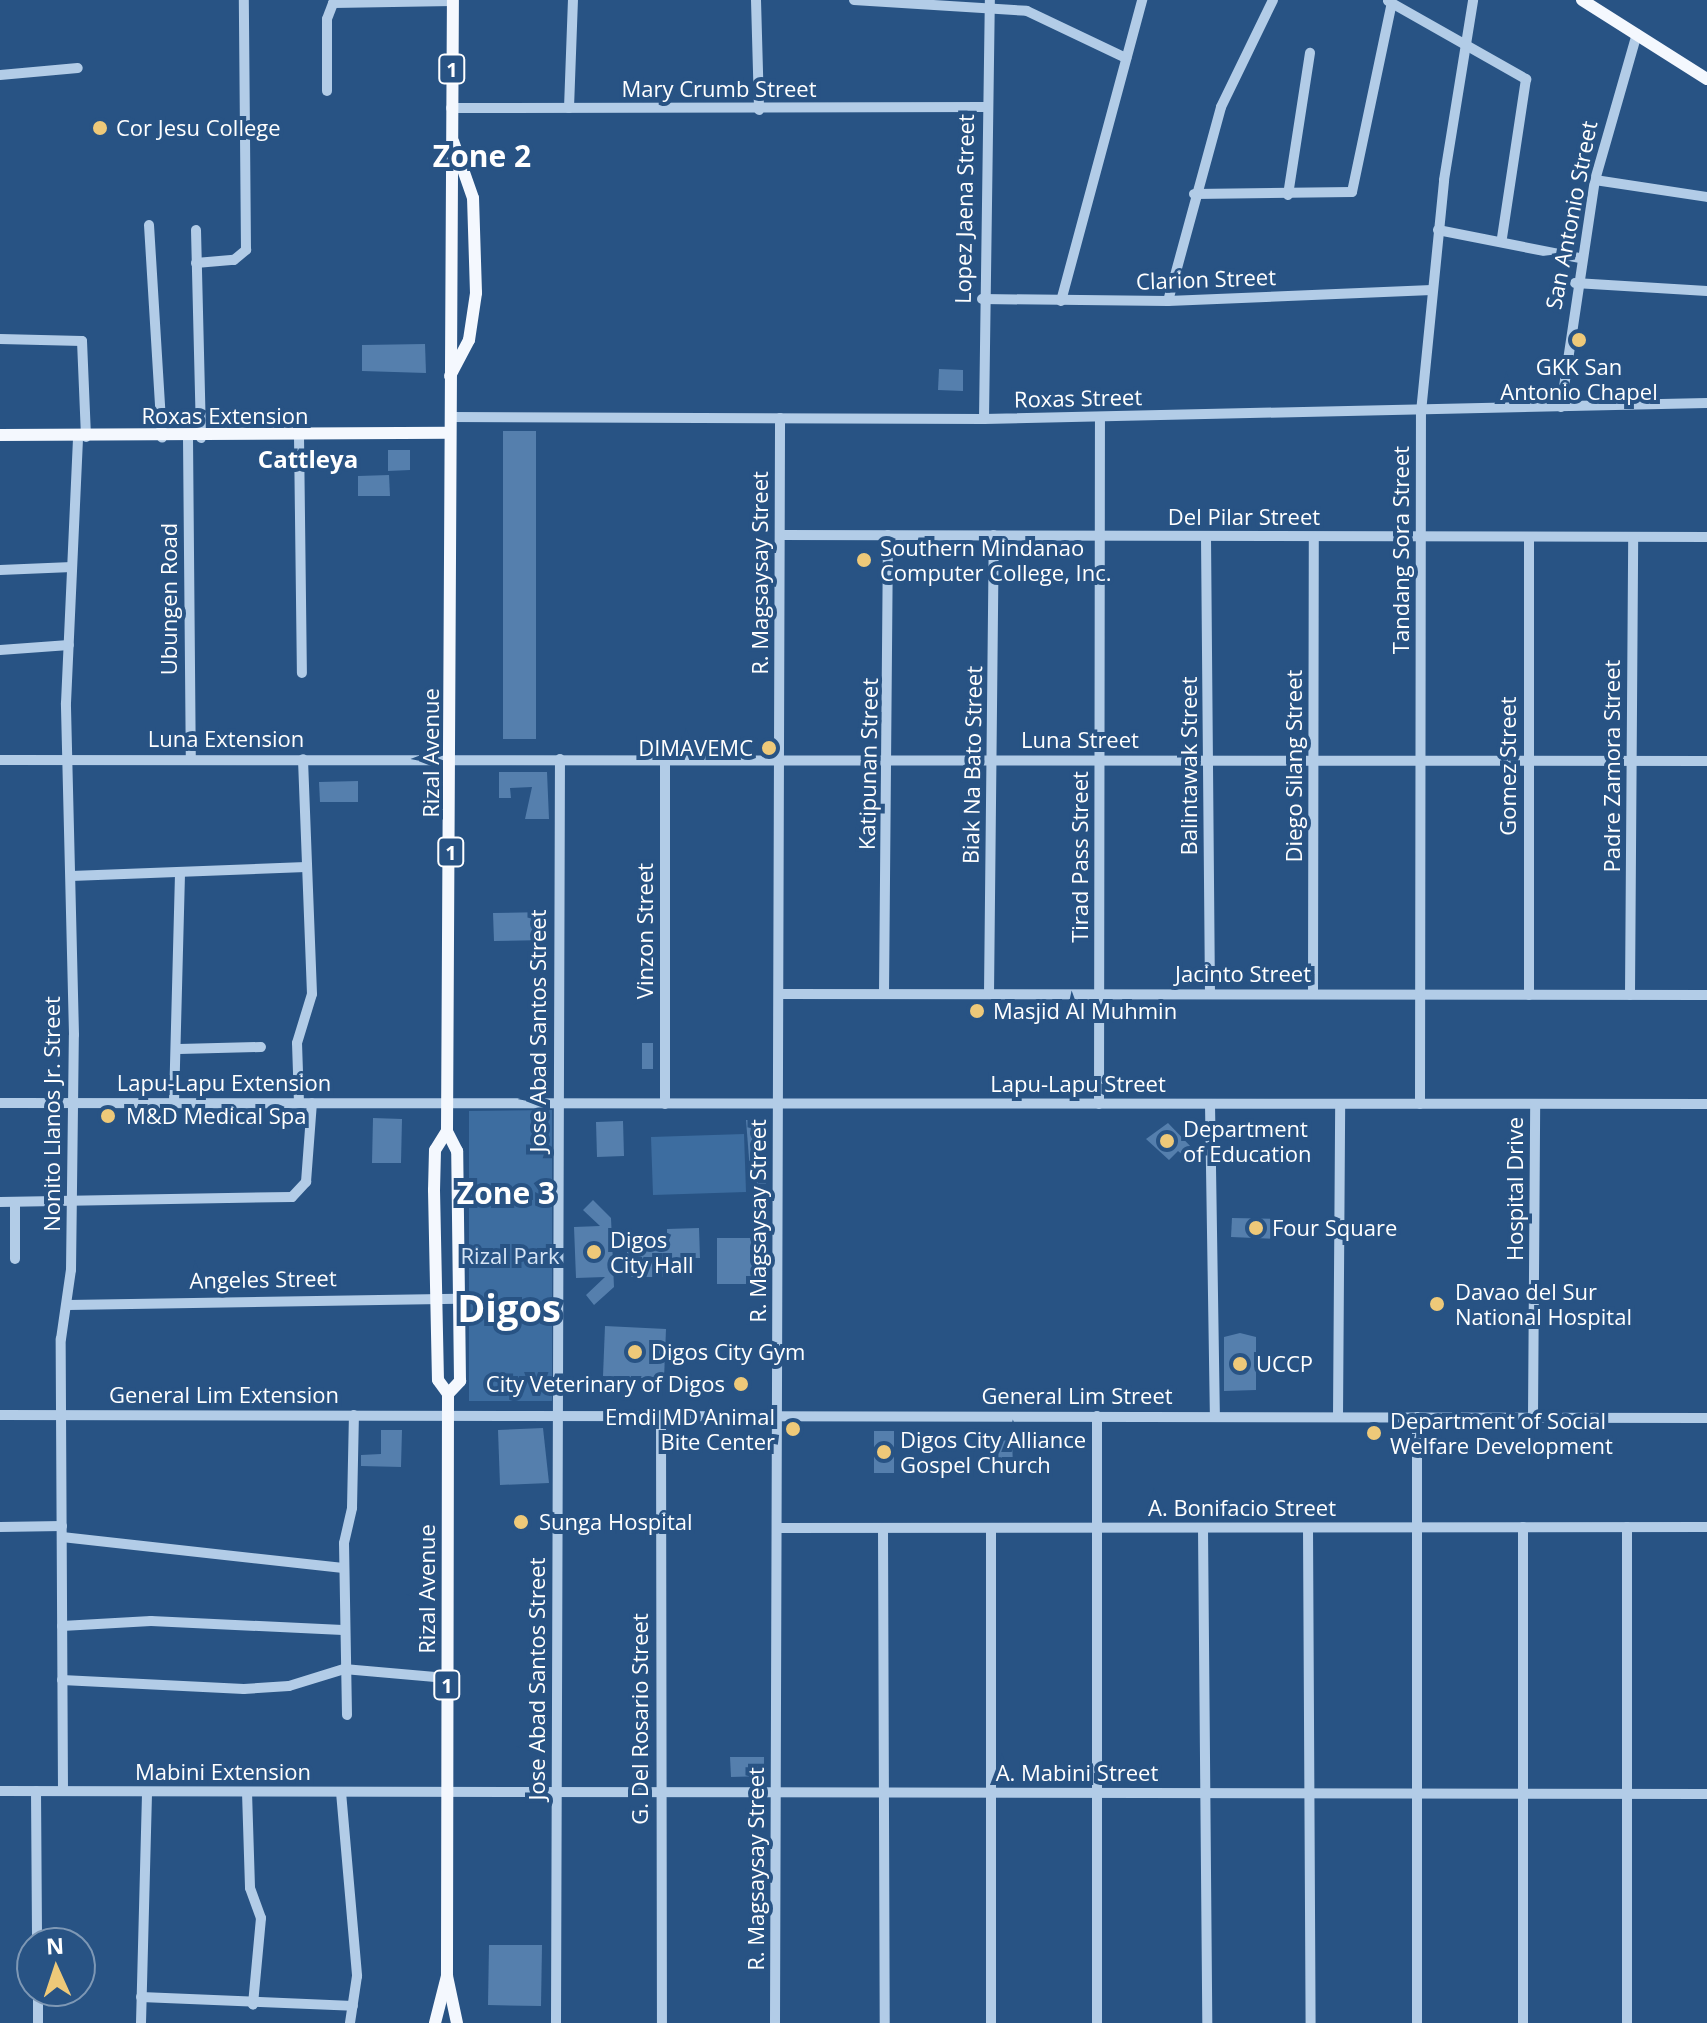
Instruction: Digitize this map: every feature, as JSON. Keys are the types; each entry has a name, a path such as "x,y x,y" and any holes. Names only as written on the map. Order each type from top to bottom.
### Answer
{"main road":[{"name":"Rizal Avenue","path":"453,0 449,1103 447,1131 435,1150 435,1261 438,1380 448,1394 447,1976 457,2023"},
{"path":"1586,1 1707,79"},
{"name":"Rizal Avenue","path":"450,376 473,324 476,230 468,175 451,138"},
{"name":"Roxas Extension","path":"0,435 194,438 450,433"},
{"name":"Rizal Avenue","path":"447,1131 457,1151 460,1381 448,1394"},
{"path":"435,1261 458,1261"},
{"name":"Rizal Avenue","path":"435,2023 447,1976"}],"street":[{"path":"196,263 234,260 246,250 244,0"},
{"path":"327,91 327,19 333,3 453,0"},
{"path":"569,108 573,0"},
{"path":"756,0 759,110"},
{"path":"854,0 990,4 1043,16 1126,58"},
{"path":"1061,301 1142,0"},
{"path":"1168,301 1194,194 1232,75 1273,0"},
{"name":"Tandang Sora Street","path":"1420,1104 1423,761 1421,412 1438,230 1473,0"},
{"path":"1194,194 1348,194 1358,185 1389,2 1526,79 1502,238"},
{"name":"Lopez Jaena Street","path":"984,419 982,299 990,4"},
{"name":"San Antonio Street","path":"1561,407 1575,283 1595,180 1637,34"},
{"path":"1288,195 1310,53"},
{"path":"0,75 78,68"},
{"name":"Mary Crumb Street","path":"451,108 759,110 986,107"},
{"path":"1595,180 1707,197"},
{"path":"149,225 162,438"},
{"name":"Ubungen Road","path":"191,759 196,230"},
{"path":"1438,230 1502,238 1580,258"},
{"path":"1575,283 1707,291"},
{"name":"Clarion Street","path":"982,299 1168,301 1432,290"},
{"name":"Nonito Llanos Jr. Street","path":"0,339 82,341 82,436 72,567 67,760 74,1103 68,1305 61,1339 63,1791"},
{"name":"Roxas Street","path":"450,417 1100,418 1707,403"},
{"name":"R. Magsaysay Street","path":"775,2023 780,418"},
{"name":"Tirad Pass Street","path":"1099,1104 1100,418"},
{"path":"299,436 302,673"},
{"name":"Del Pilar Street","path":"780,535 1707,537"},
{"name":"Katipunan Street","path":"884,994 890,760 888,535"},
{"name":"Biak Na Bato Street","path":"989,994 994,535"},
{"name":"Balintawak Street","path":"1206,537 1210,994"},
{"name":"Diego Silang Street","path":"1313,994 1314,537"},
{"name":"Gomez Street","path":"1529,537 1529,995"},
{"name":"Padre Zamora Street","path":"1630,995 1633,537"},
{"path":"0,570 72,567"},
{"path":"0,650 69,645"},
{"path":"299,1103 297,1043 312,1002 303,759"},
{"name":"Luna Street","path":"452,759 1707,761"},
{"name":"Luna Extension","path":"0,760 452,759"},
{"name":"Jose Abad Santos Street","path":"556,2023 560,759"},
{"name":"Vinzon Street","path":"665,759 665,1104"},
{"path":"71,876 306,867"},
{"path":"174,1103 179,1049 180,873"},
{"name":"Jacinto Street","path":"779,994 1707,995"},
{"path":"179,1049 261,1047"},
{"name":"Lapu-Lapu Extension","path":"0,1103 449,1103"},
{"path":"0,1202 292,1197 306,1182 312,1103"},
{"name":"Lapu-Lapu Street","path":"449,1103 1707,1104"},
{"path":"1210,1104 1215,1417"},
{"path":"1338,1417 1340,1104"},
{"name":"Hospital Drive","path":"1533,1417 1535,1104"},
{"path":"15,1202 15,1259"},
{"name":"Angeles Street","path":"68,1305 458,1299"},
{"name":"General Lim Extension","path":"0,1415 448,1415"},
{"path":"347,1715 343,1568 354,1415"},
{"name":"General Lim Street","path":"448,1415 1707,1418"},
{"name":"G. Del Rosario Street","path":"661,1415 659,1793 662,2023"},
{"path":"1097,1416 1097,2023"},
{"path":"1417,1417 1417,2023"},
{"path":"0,1527 343,1568"},
{"path":"1523,1527 1523,2023"},
{"path":"1627,1527 1627,2023"},
{"name":"A. Bonifacio Street","path":"777,1528 1707,1527"},
{"path":"883,1528 885,2023"},
{"path":"991,1528 991,2023"},
{"path":"1203,1528 1202,1794 1207,2023"},
{"path":"1308,1528 1311,2023"},
{"path":"62,1626 151,1621 343,1630"},
{"path":"62,1680 266,1688 344,1669 447,1678"},
{"name":"Mabini Extension","path":"0,1791 447,1793"},
{"path":"36,1791 37,1927"},
{"path":"141,2023 147,1792"},
{"path":"247,1792 250,1888 261,1918 253,2005"},
{"path":"341,1792 357,1976 350,2023"},
{"name":"A. Mabini Street","path":"447,1793 1707,1794"},
{"path":"141,1997 253,2005 353,2006"}],"green space":[{"name":"Rizal Park","path":"552,1110 552,1401 469,1401 469,1111"},
{"path":"744,1134 746,1192 653,1195 651,1137"}],"building":[{"path":"425,344 426,373 362,371 362,345"},
{"path":"939,369 963,370 963,391 938,390"},
{"path":"503,431 536,431 536,739 503,739"},
{"path":"388,450 410,450 410,470 388,471"},
{"path":"389,475 390,496 358,496 358,476"},
{"path":"499,772 547,772 549,819 525,819 532,787 510,788 511,798 499,798"},
{"path":"358,781 358,802 320,802 319,782"},
{"path":"547,912 548,940 494,941 493,913"},
{"path":"642,1043 653,1043 653,1069 642,1069"},
{"path":"373,1118 402,1119 401,1163 372,1163"},
{"path":"746,1120 762,1120 766,1184 751,1184"},
{"path":"623,1121 624,1156 597,1157 596,1122"},
{"name":"Department of Education","path":"1168,1123 1193,1149 1185,1157 1178,1151 1169,1160 1146,1139"},
{"name":"Digos City Hall","path":"593,1200 611,1218 614,1287 594,1305 586,1295 605,1277 576,1278 574,1227 600,1226 583,1210"},
{"name":"Four Square","path":"1232,1218 1280,1219 1280,1239 1231,1237"},
{"path":"699,1228 700,1258 664,1258 664,1277 627,1277 627,1237 667,1237 667,1229"},
{"path":"717,1238 752,1238 752,1284 717,1284"},
{"name":"Digos City Gym","path":"605,1326 666,1329 664,1379 603,1376"},
{"name":"UCCP","path":"1240,1333 1256,1337 1256,1390 1224,1391 1224,1337"},
{"path":"543,1428 549,1483 500,1485 498,1430"},
{"path":"381,1430 402,1430 401,1467 361,1466 361,1455 381,1454"},
{"name":"Digos City Alliance Gospel Church","path":"874,1431 894,1431 894,1473 874,1473"},
{"path":"1012,1440 1013,1466 996,1466 996,1441"},
{"path":"730,1757 764,1757 764,1776 731,1777"},
{"path":"489,1945 542,1945 541,2006 488,2005"}],"place":[{"name":"Cor Jesu College","path":"100,128"},
{"name":"GKK San Antonio Chapel","path":"1579,340"},
{"name":"Southern Mindanao Computer College, Inc.","path":"864,560"},
{"name":"DIMAVEMC","path":"769,748"},
{"name":"Masjid Al Muhmin","path":"977,1011"},
{"name":"M&D Medical Spa","path":"108,1116"},
{"name":"Department of Education","path":"1167,1141"},
{"name":"Four Square","path":"1256,1228"},
{"name":"Digos City Hall","path":"594,1252"},
{"name":"Davao del Sur National Hospital","path":"1437,1304"},
{"name":"Digos City Gym","path":"635,1352"},
{"name":"UCCP","path":"1240,1364"},
{"name":"City Veterinary of Digos","path":"741,1384"},
{"name":"Emdi MD Animal Bite Center","path":"793,1429"},
{"name":"Department of Social Welfare Development","path":"1374,1433"},
{"name":"Digos City Alliance Gospel Church","path":"884,1452"},
{"name":"Sunga Hospital","path":"521,1522"}],"district":[{"name":"Zone 2","path":"482,156"},
{"name":"Cattleya","path":"308,459"},
{"name":"Zone 3","path":"506,1193"},
{"name":"Digos","path":"509,1308"}]}
